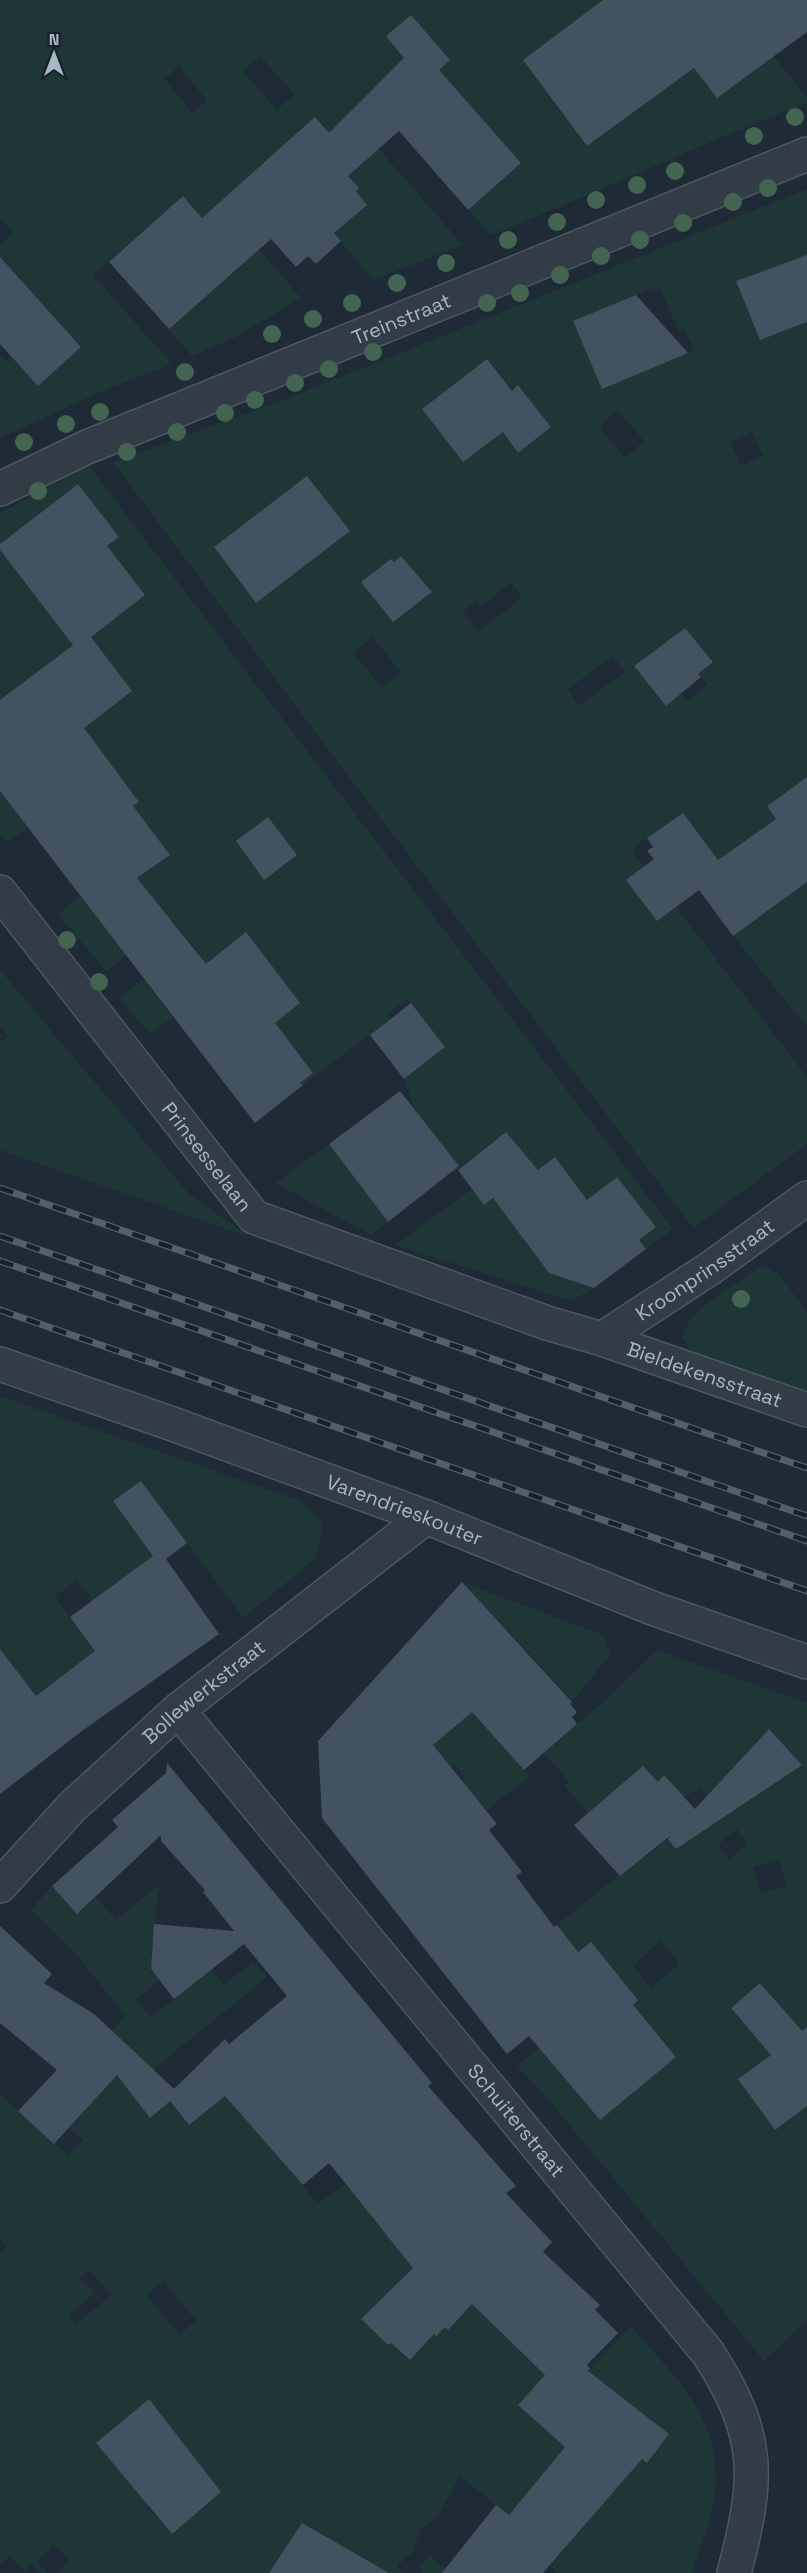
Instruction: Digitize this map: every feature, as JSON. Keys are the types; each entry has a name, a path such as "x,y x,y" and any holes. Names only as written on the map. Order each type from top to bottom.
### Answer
{"street":[{"name":"Treinstraat","path":"0,489 87,447 807,154"},
{"name":"Prinsesselaan","path":"0,892 254,1217 548,1323 602,1339"},
{"name":"Kroonprinsstraat","path":"602,1339 712,1266 807,1198"},
{"name":"Bieldekensstraat","path":"602,1339 807,1410"},
{"name":"Varendrieskouter","path":"0,1364 170,1423 426,1517 652,1608 807,1662"},
{"name":"Bollewerkstraat","path":"0,1886 72,1807 178,1710 426,1517"},
{"name":"Schuiterstraat","path":"178,1710 714,2362 732,2390 740,2410 747,2431 753,2468 749,2507 734,2573"}],"green space":[{"path":"0,0 729,0 807,98 807,103 491,235 468,210 521,163 374,88 348,114 463,245 373,280 334,233 367,205 356,191 359,188 338,164 238,225 301,298 238,336 192,356 169,329 243,264 180,193 181,198 93,275 172,364 105,390 0,438 0,355 6,361 11,356 38,385 81,347 30,290 0,266 0,244 13,234 0,217","holes":["591,9 650,100 587,146 523,60","260,56 294,94 277,110 243,71","179,66 207,101 192,113 165,79"]},
{"path":"807,189 807,255 736,281 760,340 805,323 807,317 807,796 798,783 767,806 776,819 718,860 682,814 646,837 633,851 807,1077 807,1144 693,1228 340,765 113,462 281,401","holes":["659,286 679,332 685,330 694,351 649,369 574,321","487,359 512,391 519,385 551,427 518,453 503,432 463,462 422,409","618,410 644,441 625,458 599,427","752,432 763,456 741,466 731,442","307,476 349,531 256,603 214,548","401,556 426,585 427,595 393,622 361,582 391,559 394,562","511,582 522,597 478,632 463,612 477,601 482,606","685,628 713,662 698,674 707,685 687,701 680,694 665,705 634,666","373,637 401,673 382,688 354,653","613,656 625,672 579,706 568,689"]},
{"path":"89,466 673,1229 646,1249 639,1240 656,1227 617,1177 587,1200 555,1157 547,1163 550,1167 542,1174 506,1133 437,1183 406,1142 415,1110 404,1079 445,1047 408,999 388,1014 390,1019 303,1085 300,1083 313,1073 287,1039 261,1034 300,1003 273,968 206,964 173,920 106,971 58,914 80,896 109,933 153,900 137,878 169,855 103,829 139,802 111,764 38,762 132,691 88,633 29,678 0,723 0,550 38,600 119,537 78,484 0,544 0,513","holes":["268,817 297,855 265,879 236,841"]},
{"path":"0,791 28,828 5,842 0,835"},
{"path":"807,882 807,1027 733,936"},
{"path":"0,970 191,1196 252,1238 0,1150 0,1042 8,1036 0,1025"},
{"path":"144,980 173,1018 149,1034 119,997"},
{"path":"329,1144 388,1222 371,1235 275,1183"},
{"path":"472,1189 484,1205 499,1194 526,1243 549,1273 594,1288 571,1301 395,1245"},
{"path":"762,1266 778,1273 807,1312 807,1392 692,1354 682,1337 686,1327 704,1306"},
{"path":"0,1396 301,1501 321,1521 321,1536 316,1558 243,1618 141,1481 114,1502 160,1564 116,1583 92,1601 77,1580 55,1596 70,1618 101,1650 36,1696 0,1649"},
{"path":"462,1582 603,1635 610,1655 573,1701"},
{"path":"657,1650 807,1703 807,2027 738,2079 775,2129 807,2106 807,2320 764,2361 544,2094 517,2066 557,2032 576,1954 552,1947 566,1937 557,1925 631,1866 616,1844 564,1786 569,1782 544,1753 609,1697","holes":["769,1729 779,1740 745,1755","789,1749 800,1765 763,1766","643,1766 658,1782 664,1776 684,1797 700,1788 712,1801 646,1857 629,1838 619,1787","737,1829 748,1844 729,1859 718,1845","779,1859 786,1886 761,1893 753,1867","661,1940 679,1964 651,1988 633,1966","761,1983 776,2001 746,2026 731,2008","657,2035 676,2056 600,2120 561,2074"]},
{"path":"446,1684 530,1776 448,1840 414,1814 465,1777 455,1764 432,1780 431,1732"},
{"path":"159,1885 151,1957 156,1963 150,1969 157,1977 164,1972 167,1974 195,1949 224,1985 253,1962 267,1977 138,2082 150,2096 140,2104 150,2117 161,2108 156,2102 216,2054 239,2085 282,2049 322,2100 355,2073 366,2087 280,2157 317,2203 345,2184 386,2234 393,2229 423,2258 362,2319 388,2345 392,2344 410,2360 431,2338 445,2327 448,2330 472,2304 501,2332 508,2326 527,2343 532,2338 558,2362 518,2405 527,2413 536,2404 540,2406 552,2392 562,2399 631,2326 682,2385 706,2425 713,2448 716,2473 714,2502 692,2573 558,2573 550,2566 641,2459 647,2462 669,2434 612,2392 509,2515 460,2476 439,2515 421,2529 412,2553 397,2566 405,2573 387,2573 371,2563 364,2573 57,2573 69,2560 53,2545 37,2562 48,2573 41,2573 32,2564 25,2571 9,2556 0,2565 0,2254 7,2247 0,2240 0,2095 68,2155 83,2140 70,2128 86,2110 50,2077 75,2047 88,2058 126,2016 75,1953 31,1910 52,1886 77,1914 96,1897 116,1920","holes":["166,1974 182,1992 151,2017 136,2000","269,2084 292,2112 262,2138 238,2111","186,2095 202,2115 189,2125 173,2106","88,2269 112,2294 76,2324 69,2315 95,2293 80,2279","164,2281 196,2321 179,2335 146,2295","198,2464 221,2492 172,2534 147,2507"]},
{"path":"430,2556 452,2573 423,2573 419,2566"}],"building":[{"path":"603,0 807,0 807,32 717,98 694,68 587,146 523,60"},
{"path":"411,15 450,60 439,70 521,163 468,210 399,131 348,176 359,188 356,191 367,205 334,233 341,241 316,264 308,256 296,267 271,239 169,329 109,262 183,196 202,218 315,117 329,133 404,58 386,36"},
{"path":"807,255 807,322 760,340 736,281"},
{"path":"0,257 81,347 38,386 0,344"},
{"path":"636,295 688,353 602,389 573,321"},
{"path":"487,359 512,391 518,385 551,427 518,453 503,432 463,462 422,409"},
{"path":"307,476 350,531 256,603 214,547"},
{"path":"78,484 119,537 107,546 145,595 91,637 132,691 84,728 139,802 133,806 170,855 137,878 206,964 246,932 300,1003 275,1023 313,1073 300,1083 303,1085 255,1123 0,791 0,700 73,645 0,550 0,544"},
{"path":"401,556 432,592 393,622 361,582 391,559 394,562"},
{"path":"685,628 713,662 698,674 701,677 666,706 634,666"},
{"path":"807,777 807,882 733,936 699,890 657,921 626,880 654,859 647,851 653,847 647,838 683,813 718,860 776,819 767,806"},
{"path":"268,817 297,855 264,880 236,841"},
{"path":"411,1003 445,1047 404,1079 370,1035"},
{"path":"400,1091 459,1166 388,1222 329,1144"},
{"path":"506,1132 538,1170 555,1157 587,1200 617,1177 656,1227 639,1240 646,1249 594,1288 549,1273 493,1198 484,1205 458,1170"},
{"path":"141,1481 187,1543 166,1559 219,1634 82,1731 0,1794 0,1649 36,1696 95,1651 70,1617 153,1556 113,1501"},
{"path":"462,1582 572,1702 570,1704 577,1712 572,1717 577,1724 524,1770 472,1712 433,1745 497,1824 489,1830 522,1872 516,1876 554,1927 557,1925 578,1952 591,1942 638,2000 633,2005 676,2057 600,2120 529,2036 507,2054 322,1818 318,1741"},
{"path":"769,1729 802,1765 676,1849 668,1839 671,1835 620,1876 574,1825 643,1766 658,1782 664,1775 695,1809"},
{"path":"167,1763 432,2083 428,2086 516,2186 506,2193 552,2242 543,2252 600,2305 595,2310 618,2333 587,2365 590,2368 588,2371 669,2434 647,2463 642,2459 543,2573 442,2573 496,2505 509,2515 565,2447 518,2405 545,2375 472,2304 448,2330 445,2327 436,2336 434,2334 410,2360 391,2343 388,2345 361,2319 413,2268 329,2163 303,2185 225,2096 189,2125 170,2101 150,2118 117,2075 54,2144 18,2111 57,2070 0,2023 0,1926 52,1974 44,1983 94,2014 174,2089 225,2039 229,2044 287,1996 244,1944 174,1999 151,1969 154,1924 234,1931 203,1892 205,1890 161,1841 161,1835 77,1914 52,1886 118,1827 112,1820 166,1773"},
{"path":"760,1983 802,2031 807,2027 807,2106 775,2130 738,2079 771,2055 731,2008"},
{"path":"149,2399 221,2492 172,2534 96,2443"},
{"path":"302,2523 389,2573 269,2573"}],"railway":[{"path":"0,1188 807,1468"},
{"path":"0,1236 807,1516"},
{"path":"0,1261 807,1541"},
{"path":"0,1310 807,1591"}]}
